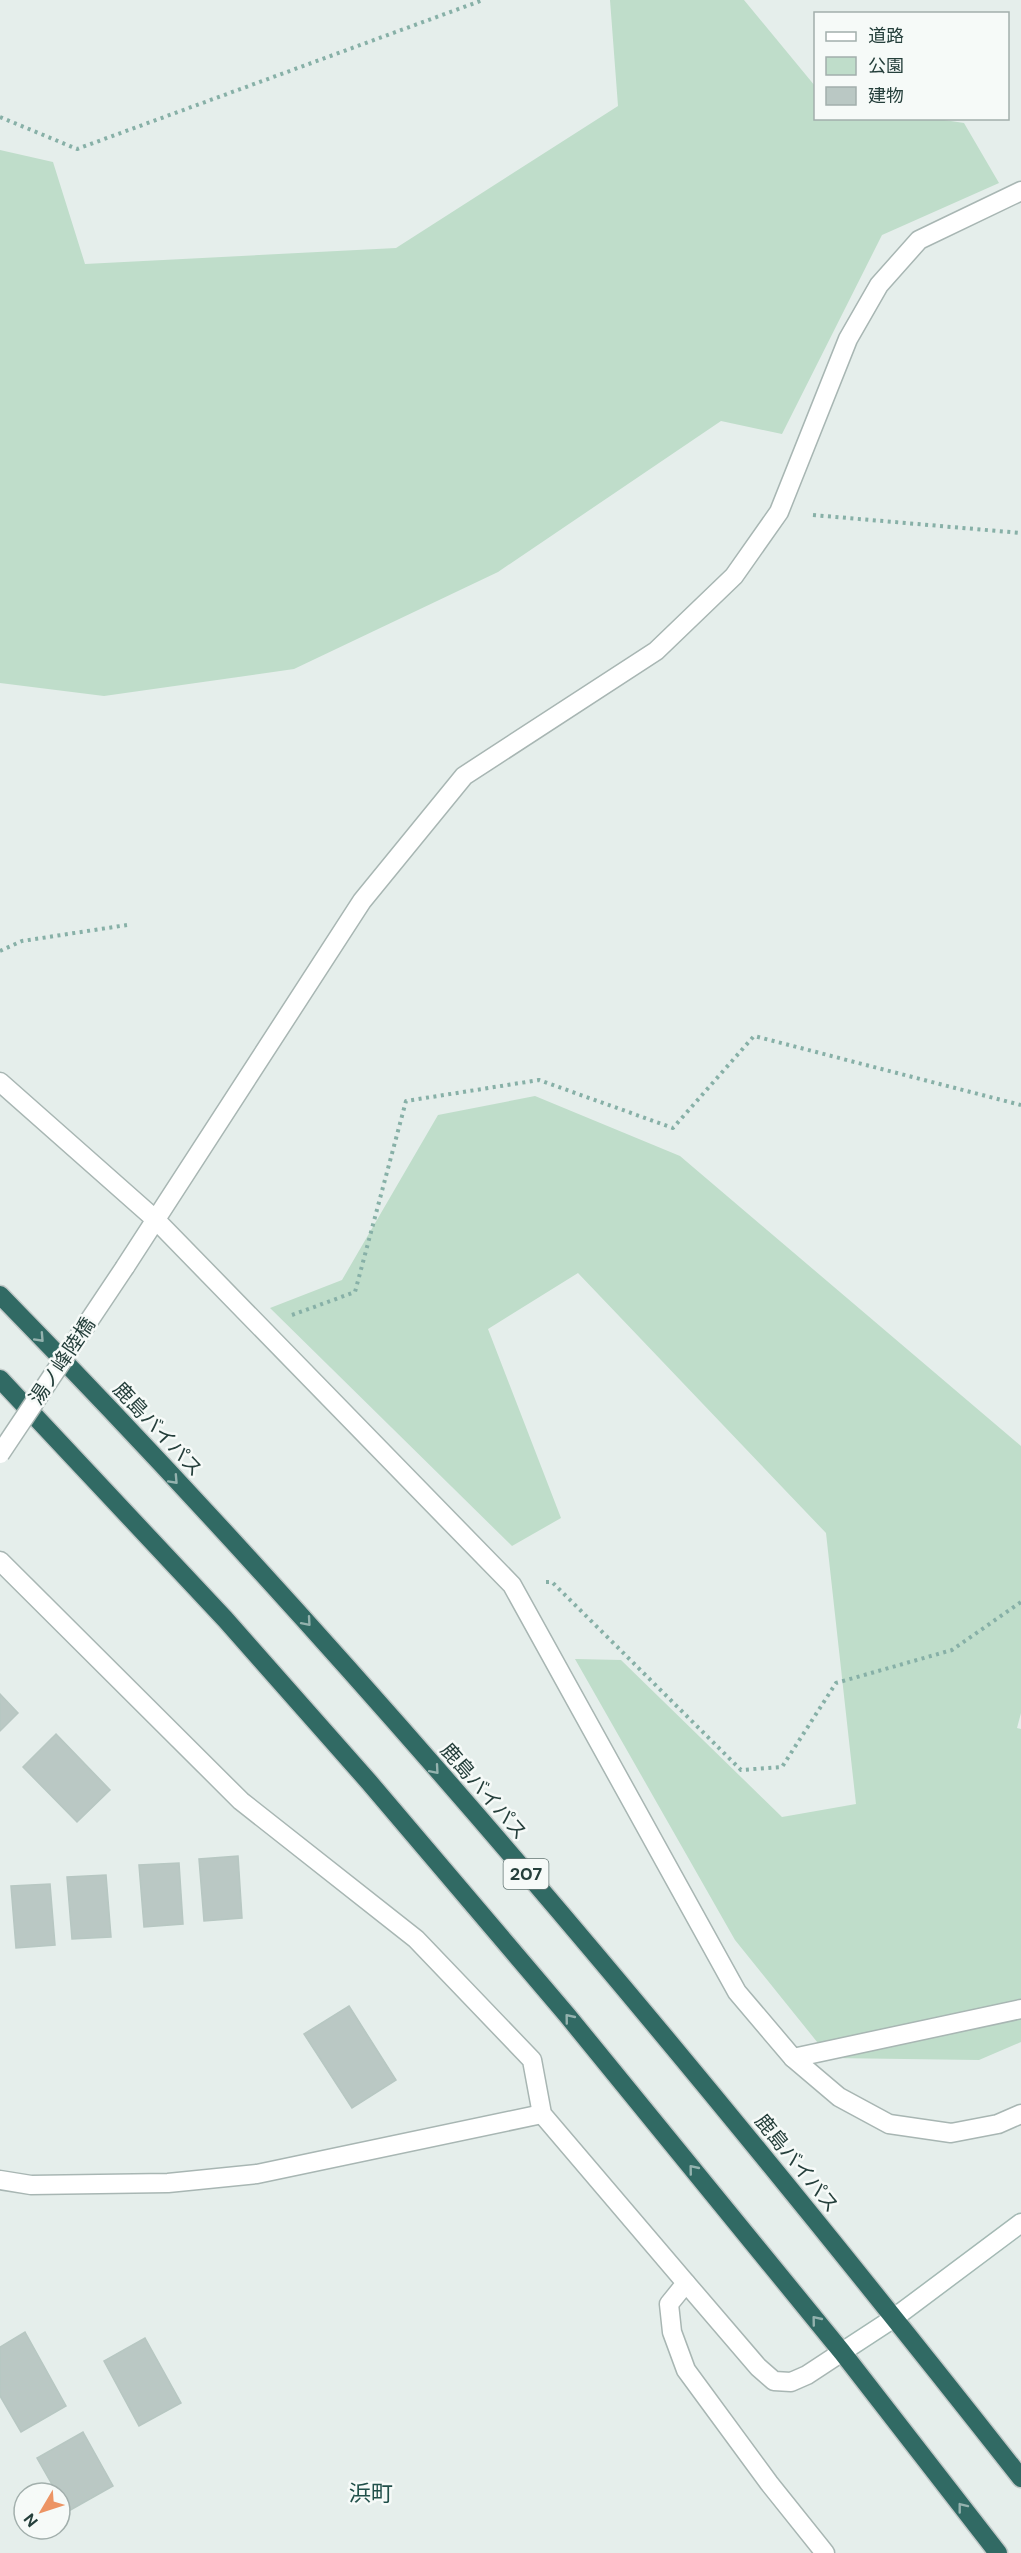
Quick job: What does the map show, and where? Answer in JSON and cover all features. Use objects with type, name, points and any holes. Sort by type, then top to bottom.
[{"type":"highway","name":"鹿島バイパス","points":[[0,1296],[290,1603],[604,1964],[894,2318],[1021,2478]]},
{"type":"highway","points":[[0,1379],[225,1619],[369,1782],[567,2014],[842,2352],[998,2553]]},
{"type":"street","name":"湯ノ峰陸橋","points":[[0,1454],[156,1220],[362,902],[464,776],[656,651],[734,576],[779,512],[848,339],[879,285],[920,240],[1021,191]]},
{"type":"street","points":[[0,1082],[156,1220],[512,1585],[737,1992],[793,2058],[839,2097],[889,2124],[951,2133],[999,2124],[1021,2114]]},
{"type":"street","points":[[0,1561],[241,1801],[416,1939],[532,2060],[543,2114],[758,2367],[774,2381],[791,2382],[807,2375],[894,2318],[1021,2223]]},
{"type":"street","points":[[793,2058],[1021,2009]]},
{"type":"street","points":[[0,2181],[31,2185],[168,2183],[256,2174],[543,2114]]},
{"type":"street","points":[[686,2283],[669,2304],[672,2332],[686,2370],[769,2483],[825,2553]]},
{"type":"path","points":[[0,117],[77,149],[483,0]]},
{"type":"path","points":[[779,512],[1021,533]]},
{"type":"path","points":[[0,951],[22,941],[127,925]]},
{"type":"path","points":[[261,1327],[355,1292],[406,1101],[539,1080],[672,1128],[754,1036],[1021,1105]]},
{"type":"path","points":[[512,1585],[552,1582],[741,1770],[782,1767],[836,1683],[952,1650],[1021,1602]]},
{"type":"green space","points":[[610,0],[744,0],[814,85],[814,120],[944,120],[964,123],[999,183],[882,235],[782,434],[721,421],[498,572],[294,669],[104,696],[0,683],[0,150],[53,162],[85,264],[396,248],[618,106]]},
{"type":"green space","points":[[535,1096],[680,1156],[1021,1446],[1021,1713],[1017,1728],[1021,1729],[1021,2042],[979,2060],[830,2058],[735,1940],[575,1659],[621,1660],[782,1817],[856,1804],[826,1533],[578,1273],[488,1329],[561,1518],[512,1546],[270,1308],[342,1280],[438,1115]]},
{"type":"building","points":[[0,1694],[18,1713],[0,1731]]},
{"type":"building","points":[[56,1734],[110,1790],[77,1822],[23,1767]]},
{"type":"building","points":[[238,1856],[242,1918],[204,1921],[199,1859]]},
{"type":"building","points":[[179,1863],[183,1924],[144,1927],[139,1865]]},
{"type":"building","points":[[106,1875],[111,1937],[72,1939],[67,1877]]},
{"type":"building","points":[[50,1884],[55,1945],[16,1948],[11,1886]]},
{"type":"building","points":[[349,2006],[396,2080],[352,2108],[304,2034]]},
{"type":"building","points":[[25,2332],[66,2406],[21,2432],[0,2396],[0,2347]]},
{"type":"building","points":[[145,2338],[181,2403],[139,2426],[104,2361]]},
{"type":"building","points":[[83,2432],[113,2486],[72,2509],[72,2481],[50,2481],[37,2458]]},
{"type":"district","name":"浜町","points":[[371,2493]]}]
